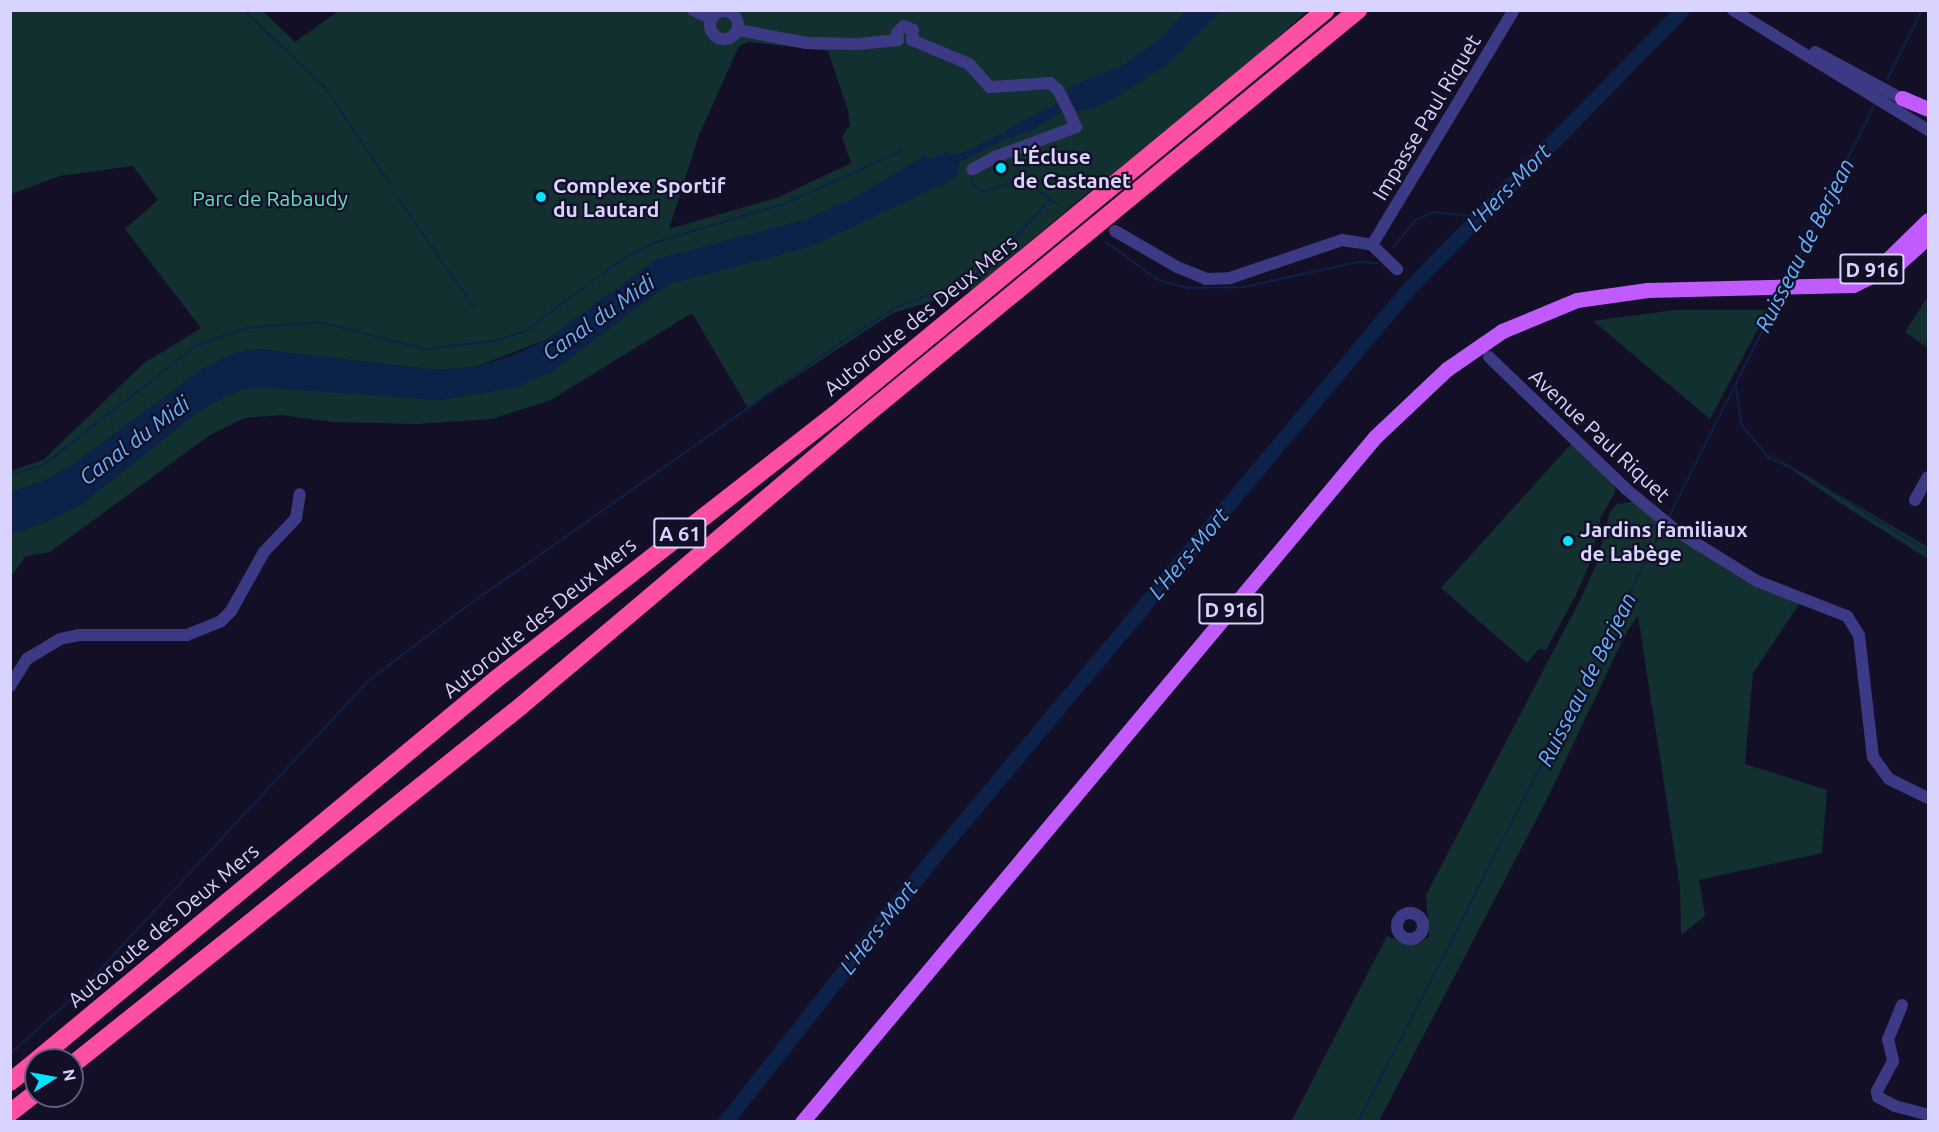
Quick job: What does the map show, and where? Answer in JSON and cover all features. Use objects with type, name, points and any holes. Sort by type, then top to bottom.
[{"type":"highway","name":"Autoroute des Deux Mers","points":[[50,1048],[486,687],[844,407],[1326,10]]},
{"type":"highway","name":"Autoroute des Deux Mers","points":[[84,1055],[521,706],[857,422],[1358,10]]},
{"type":"highway","name":"Autoroute des Deux Mers","points":[[10,1082],[24,1070]]},
{"type":"highway","points":[[10,1113],[24,1102]]},
{"type":"main road","points":[[1902,98],[1929,109]]},
{"type":"main road","name":"D 916","points":[[1800,289],[1870,270],[1908,243],[1929,220]]},
{"type":"main road","name":"D 916","points":[[802,1122],[1375,437],[1447,369],[1502,331],[1577,300],[1647,290],[1773,290],[1852,285],[1876,277],[1916,251],[1929,237]]},
{"type":"street","points":[[693,10],[712,19]]},
{"type":"street","name":"Impasse Paul Riquet","points":[[1372,245],[1514,10]]},
{"type":"street","points":[[1734,10],[1902,98],[1929,116]]},
{"type":"street","points":[[1734,10],[1929,130]]},
{"type":"street","points":[[712,19],[728,11],[737,19],[738,30]]},
{"type":"street","points":[[712,19],[711,30],[718,38],[730,38],[738,30]]},
{"type":"street","points":[[738,30],[807,43],[898,39],[905,44],[912,40],[969,64],[990,87],[1043,81],[1054,85],[1076,127],[995,157],[972,170]]},
{"type":"street","points":[[1115,231],[1196,276],[1217,280],[1331,241],[1372,245],[1397,269]]},
{"type":"street","name":"Avenue Paul Riquet","points":[[1489,357],[1654,514],[1678,532],[1757,581],[1847,616],[1859,636],[1874,757],[1889,779],[1929,798]]},
{"type":"street","points":[[1915,500],[1929,477]]},
{"type":"street","points":[[10,686],[27,659],[60,639],[79,634],[187,635],[220,622],[231,611],[264,552],[296,518],[300,494]]},
{"type":"street","points":[[1902,1005],[1888,1039],[1893,1062],[1877,1090],[1878,1096],[1894,1106],[1929,1114]]},
{"type":"green space","name":"Parc de Rabaudy","points":[[340,10],[1307,11],[1190,118],[1089,192],[973,289],[893,313],[748,408],[692,313],[551,400],[492,419],[416,424],[333,422],[281,415],[245,418],[210,435],[50,552],[26,556],[11,576],[11,534],[45,522],[82,504],[195,414],[227,395],[252,387],[274,386],[440,400],[516,387],[552,371],[667,285],[584,313],[548,339],[475,367],[436,370],[257,349],[233,354],[204,368],[73,464],[46,480],[11,492],[11,471],[43,460],[144,363],[201,328],[125,229],[158,200],[133,166],[60,176],[11,194],[10,11],[263,11],[295,42]],"holes":[[[749,42],[828,51],[848,110],[850,125],[842,137],[851,163],[779,197],[669,229],[699,135],[739,46]]]},
{"type":"green space","points":[[1928,296],[1928,348],[1905,332]]},
{"type":"green space","points":[[1674,310],[1768,310],[1710,419],[1593,321]]},
{"type":"green space","points":[[1571,444],[1615,483],[1615,493],[1601,516],[1590,563],[1576,595],[1546,650],[1539,649],[1527,663],[1441,588]]},
{"type":"green space","points":[[1768,453],[1928,547],[1928,559],[1840,503]]},
{"type":"green space","points":[[1632,502],[1801,601],[1753,673],[1745,764],[1827,790],[1822,853],[1699,880],[1705,916],[1681,935],[1680,887],[1638,616],[1626,633],[1548,797],[1379,1121],[1291,1122],[1387,936],[1409,945],[1420,943],[1429,936],[1426,895],[1581,598],[1596,565],[1610,512],[1617,504]]},
{"type":"water","name":"Canal du Midi","points":[[1186,11],[1220,11],[1173,60],[1117,97],[1090,110],[1062,112],[1031,131],[1008,138],[960,162],[956,177],[949,182],[809,247],[667,285],[552,371],[516,387],[440,400],[252,387],[227,395],[195,414],[82,504],[45,522],[11,534],[11,492],[46,480],[73,464],[204,368],[233,354],[257,349],[436,370],[475,367],[514,355],[548,339],[656,259],[807,219],[850,200],[926,155],[930,159],[946,152],[957,155],[1003,133],[1007,138],[1004,132],[1017,123],[1067,99],[1068,88],[1124,64],[1160,39]]},
{"type":"waterway","points":[[244,10],[325,88],[390,184]]},
{"type":"waterway","name":"L'Hers-Mort","points":[[725,1122],[928,864],[1410,287],[1682,10]]},
{"type":"waterway","name":"Ruisseau de Berjean","points":[[1888,78],[1922,10]]},
{"type":"waterway","name":"Ruisseau de Berjean","points":[[1787,280],[1874,106]]},
{"type":"waterway","points":[[10,475],[43,465],[197,345],[247,328],[320,322],[424,349],[494,341],[525,331],[623,259],[653,243],[784,204],[902,151]]},
{"type":"waterway","points":[[972,183],[983,192],[1022,179],[1057,204]]},
{"type":"waterway","points":[[397,197],[475,309]]},
{"type":"waterway","points":[[10,1054],[80,991],[368,681],[463,609],[840,343],[897,307],[970,279],[1000,255],[1050,199]]},
{"type":"waterway","points":[[1394,247],[1414,221],[1434,212],[1480,217]]},
{"type":"waterway","points":[[1106,242],[1158,280],[1187,288],[1244,287],[1358,262],[1378,263]]},
{"type":"waterway","name":"Ruisseau de Berjean","points":[[1668,519],[1781,293]]},
{"type":"waterway","points":[[1736,387],[1741,424],[1769,458],[1807,476],[1928,552]]},
{"type":"waterway","name":"Ruisseau de Berjean","points":[[1358,1122],[1664,526]]},
{"type":"place","name":"L'Écluse de Castanet","points":[[1001,168]]},
{"type":"place","name":"Complexe Sportif du Lautard","points":[[541,197]]},
{"type":"place","name":"Jardins familiaux de Labège","points":[[1568,541]]}]
